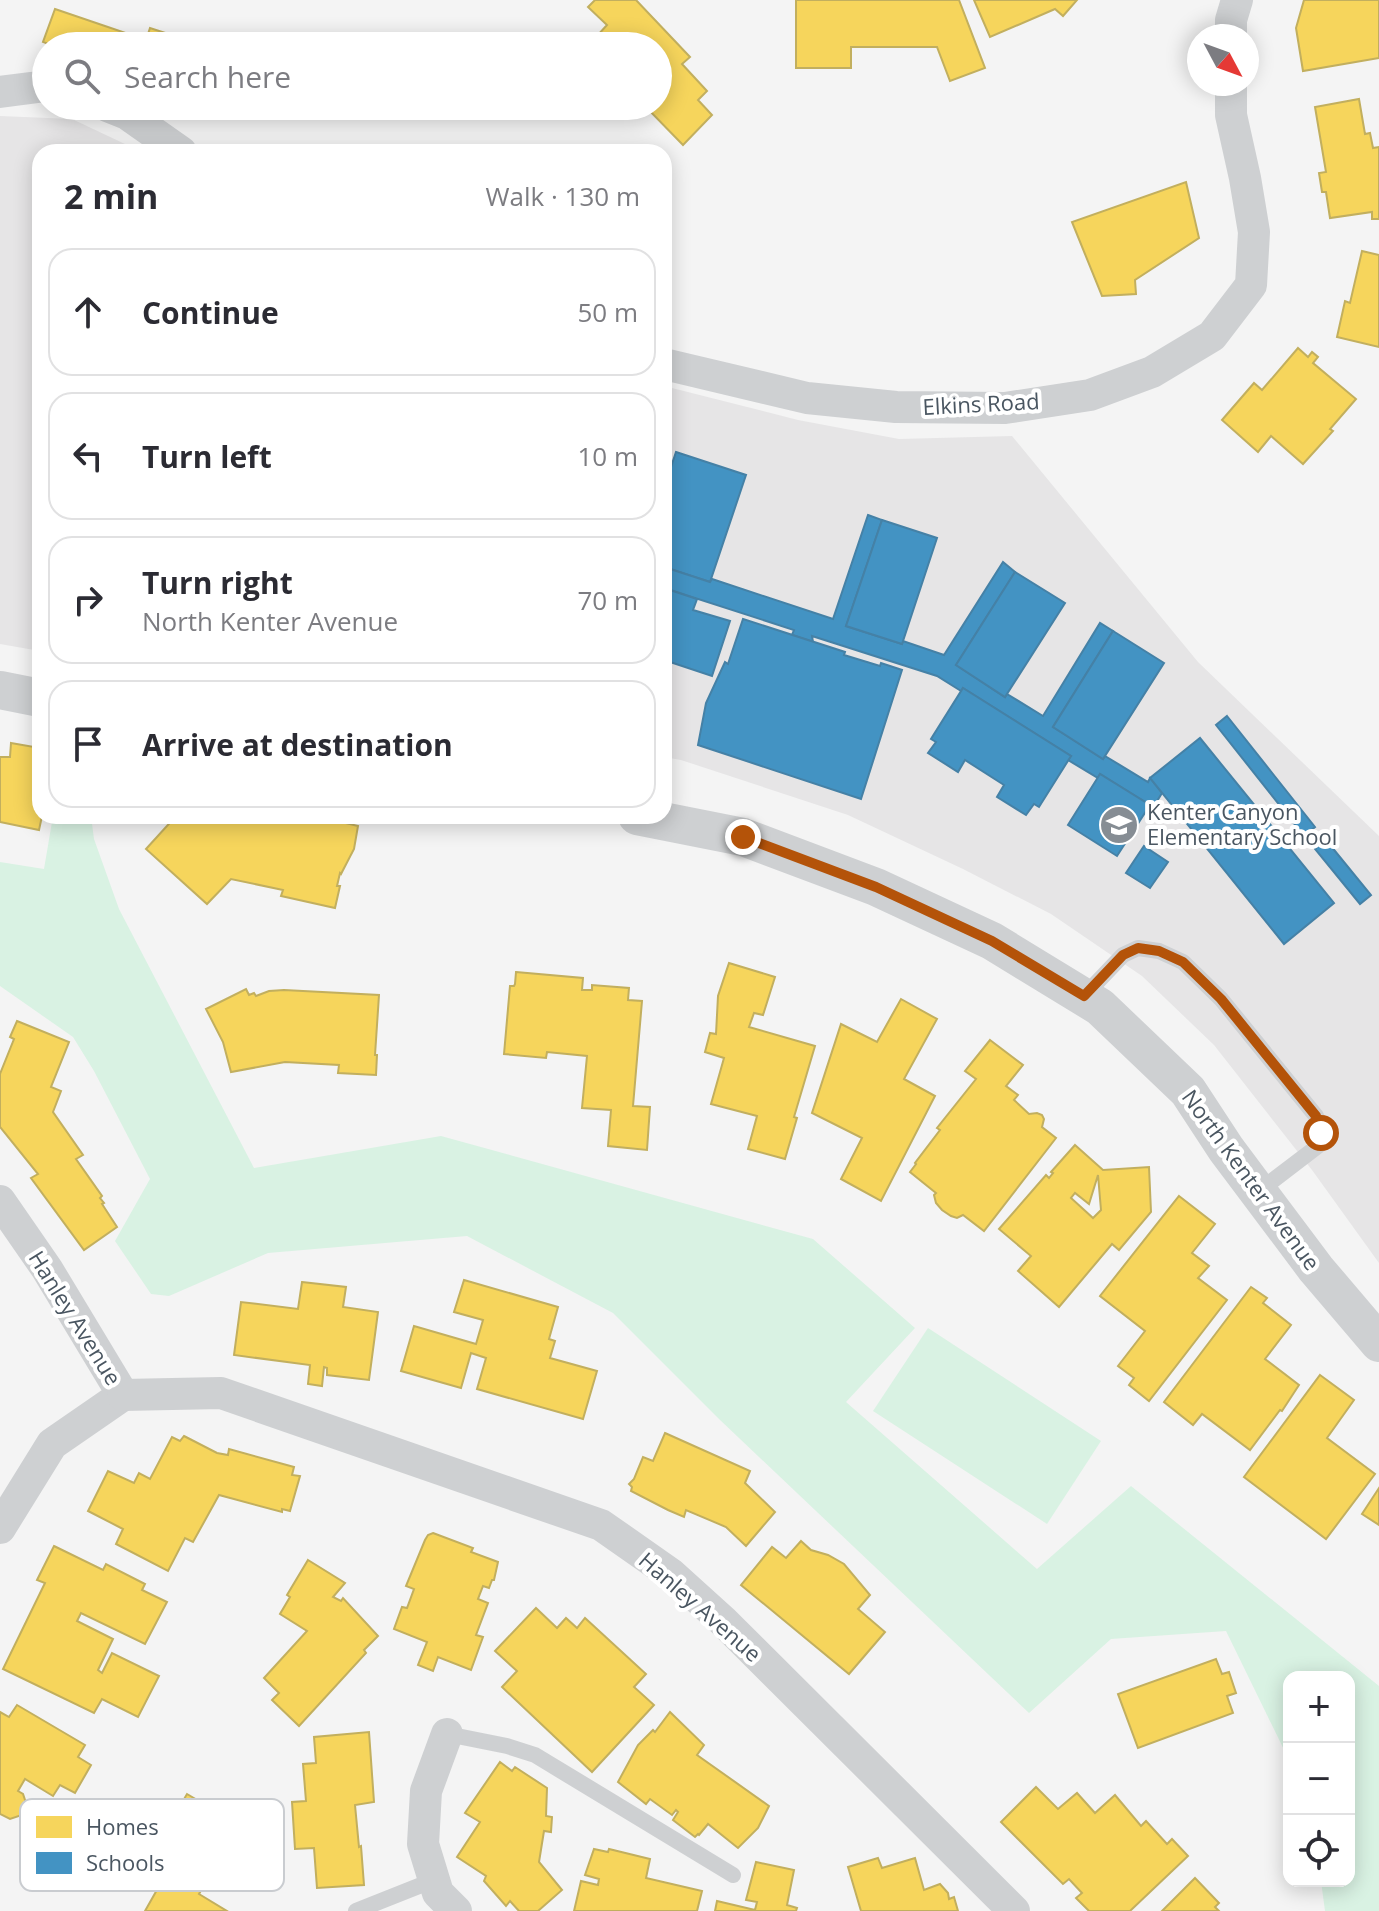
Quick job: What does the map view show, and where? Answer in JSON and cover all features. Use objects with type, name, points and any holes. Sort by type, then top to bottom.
[{"type":"street","points":[[1231,24],[1237,0]]},
{"type":"street","points":[[0,92],[32,88]]},
{"type":"street","name":"Elkins Road","points":[[672,366],[807,398],[896,407],[1005,408],[1090,395],[1152,372],[1212,336],[1251,285],[1254,232],[1231,115],[1231,96]]},
{"type":"street","points":[[136,120],[170,144]]},
{"type":"street","points":[[0,690],[32,696]]},
{"type":"street","name":"North Kenter Avenue","points":[[672,823],[743,837],[876,887],[992,941],[1100,1007],[1188,1091],[1226,1149],[1316,1269],[1379,1343]]},
{"type":"street","name":"Hanley Avenue","points":[[0,1201],[47,1269],[123,1395]]},
{"type":"street","name":"Hanley Avenue","points":[[0,1528],[52,1444],[123,1395],[221,1393],[601,1525],[671,1574],[723,1621],[1014,1911]]},
{"type":"street","points":[[447,1734],[426,1791],[423,1844],[438,1893],[456,1911]]},
{"type":"lane","points":[[1084,996],[1123,955],[1138,948],[1159,951],[1183,962],[1221,999],[1316,1116],[1321,1133],[1318,1146],[1259,1191]]},
{"type":"lane","points":[[447,1734],[535,1755],[733,1875]]},
{"type":"lane","points":[[356,1911],[434,1880]]},
{"type":"shaded area","points":[[0,116],[74,120],[125,144],[32,144],[32,650],[0,644]]},
{"type":"shaded area","name":"Kenter Canyon Elementary School","points":[[672,388],[798,420],[899,439],[1012,436],[1198,662],[1379,836],[1379,1263],[1312,1170],[1214,1045],[1142,976],[1051,914],[848,815],[672,758]]},
{"type":"green space","points":[[52,824],[92,824],[94,839],[119,909],[254,1168],[441,1136],[813,1239],[915,1328],[846,1402],[1037,1569],[1131,1486],[1379,1686],[1379,1911],[1325,1911],[1322,1887],[1355,1887],[1355,1671],[1283,1671],[1283,1748],[1226,1631],[1111,1639],[1029,1713],[719,1419],[613,1313],[467,1236],[268,1253],[169,1296],[151,1294],[115,1241],[150,1179],[73,1037],[0,986],[0,862],[44,869]]},
{"type":"green space","points":[[928,1328],[1101,1441],[1047,1524],[873,1411]]},
{"type":"building: Homes","points":[[595,0],[636,0],[666,32],[601,32],[607,25],[588,7]]},
{"type":"building: Homes","points":[[796,0],[959,0],[985,68],[950,81],[937,47],[851,47],[851,68],[796,68]]},
{"type":"building: Homes","points":[[974,0],[1077,0],[1063,16],[1055,9],[990,37]]},
{"type":"building: Homes","points":[[1304,0],[1379,0],[1379,58],[1303,71],[1296,28]]},
{"type":"building: Homes","points":[[55,9],[123,32],[47,32]]},
{"type":"building: Homes","points":[[672,38],[690,57],[682,64],[707,91],[698,100],[712,115],[683,145],[659,120],[672,120]]},
{"type":"building: Homes","points":[[1359,99],[1365,134],[1370,133],[1373,148],[1379,147],[1379,219],[1372,219],[1372,212],[1330,218],[1319,173],[1326,172],[1315,107]]},
{"type":"building: Homes","points":[[1186,182],[1199,238],[1135,280],[1136,294],[1102,296],[1072,222]]},
{"type":"building: Homes","points":[[1362,251],[1379,255],[1379,347],[1337,337],[1345,301],[1350,303]]},
{"type":"building: Homes","points":[[1298,348],[1308,357],[1312,352],[1318,357],[1313,363],[1356,399],[1303,464],[1271,436],[1258,452],[1222,420],[1254,383],[1262,390]]},
{"type":"building: Homes","points":[[11,743],[32,747],[32,824],[40,824],[39,830],[0,822],[0,757],[10,757]]},
{"type":"building: Homes","points":[[169,824],[358,826],[354,849],[340,873],[335,908],[281,896],[283,890],[231,879],[207,904],[146,849]]},
{"type":"building: Homes","points":[[729,963],[775,977],[763,1015],[754,1013],[749,1027],[815,1046],[785,1159],[748,1149],[757,1116],[711,1104],[724,1058],[705,1052],[710,1033],[716,1034],[718,996]]},
{"type":"building: Homes","points":[[516,972],[583,978],[582,990],[592,990],[592,985],[629,988],[628,1000],[642,1001],[633,1106],[650,1107],[647,1150],[608,1146],[611,1110],[582,1108],[587,1056],[547,1052],[546,1058],[504,1054],[510,986],[515,984]]},
{"type":"building: Homes","points":[[246,989],[249,995],[254,993],[256,996],[284,990],[379,995],[376,1075],[338,1073],[339,1065],[285,1062],[231,1072],[223,1042],[206,1009]]},
{"type":"building: Homes","points":[[901,999],[937,1019],[904,1079],[935,1096],[881,1201],[841,1179],[862,1138],[812,1113],[841,1024],[877,1042]]},
{"type":"building: Homes","points":[[17,1021],[69,1042],[51,1087],[61,1091],[53,1112],[83,1155],[76,1159],[102,1196],[102,1204],[117,1227],[84,1250],[31,1178],[38,1174],[0,1127],[0,1074],[14,1039],[10,1037]]},
{"type":"building: Homes","points":[[990,1040],[1023,1065],[1006,1086],[1018,1095],[1014,1100],[1029,1114],[1042,1115],[1042,1127],[1056,1138],[984,1231],[963,1215],[957,1218],[942,1210],[936,1203],[936,1193],[910,1172],[940,1130],[937,1128],[976,1079],[965,1071]]},
{"type":"building: Homes","points":[[1075,1145],[1103,1170],[1149,1167],[1151,1212],[1119,1250],[1112,1244],[1059,1307],[1018,1271],[1031,1256],[999,1229],[1046,1175],[1049,1178]],"holes":[[[1098,1175],[1101,1210],[1093,1218],[1071,1198],[1075,1193],[1089,1204]]]},
{"type":"building: Homes","points":[[1179,1196],[1215,1224],[1192,1253],[1209,1266],[1198,1278],[1227,1300],[1149,1401],[1129,1385],[1134,1378],[1118,1366],[1145,1331],[1100,1296]]},
{"type":"building: Homes","points":[[464,1280],[558,1307],[549,1339],[555,1341],[550,1358],[597,1371],[583,1419],[477,1389],[486,1358],[471,1353],[461,1388],[401,1371],[414,1326],[476,1344],[483,1320],[454,1312]]},
{"type":"building: Homes","points":[[302,1282],[346,1287],[343,1307],[378,1312],[369,1380],[327,1375],[327,1368],[324,1367],[322,1386],[308,1384],[310,1365],[234,1355],[241,1302],[298,1309]]},
{"type":"building: Homes","points":[[1251,1287],[1267,1298],[1263,1303],[1291,1325],[1265,1359],[1299,1385],[1250,1450],[1202,1414],[1193,1425],[1164,1402]]},
{"type":"building: Homes","points":[[1320,1375],[1354,1400],[1327,1438],[1375,1474],[1326,1539],[1244,1477]]},
{"type":"building: Homes","points":[[665,1433],[750,1471],[745,1483],[775,1512],[746,1546],[726,1527],[686,1510],[684,1517],[631,1491],[629,1484],[643,1457],[653,1461]]},
{"type":"building: Homes","points":[[184,1436],[217,1453],[228,1455],[229,1449],[294,1467],[292,1475],[300,1476],[290,1511],[282,1509],[282,1512],[219,1495],[193,1542],[185,1538],[168,1571],[116,1544],[123,1529],[88,1511],[108,1471],[134,1483],[139,1473],[150,1479],[172,1437],[180,1441]]},
{"type":"building: Homes","points":[[1379,1488],[1379,1525],[1362,1514]]},
{"type":"building: Homes","points":[[433,1533],[473,1548],[471,1552],[498,1562],[494,1580],[489,1588],[483,1586],[478,1599],[488,1603],[476,1635],[483,1637],[471,1670],[438,1657],[433,1671],[418,1665],[427,1642],[394,1629],[402,1607],[407,1608],[414,1589],[406,1586],[425,1540]]},
{"type":"building: Homes","points":[[801,1541],[811,1550],[844,1564],[870,1595],[858,1609],[885,1632],[849,1674],[741,1585],[772,1547],[786,1558]]},
{"type":"building: Homes","points":[[54,1546],[103,1570],[106,1564],[145,1584],[142,1590],[167,1602],[145,1644],[81,1613],[77,1621],[113,1639],[98,1670],[102,1673],[112,1653],[159,1676],[138,1717],[102,1699],[94,1713],[3,1669],[45,1583],[37,1580]]},
{"type":"building: Homes","points":[[308,1560],[345,1583],[333,1597],[341,1601],[343,1598],[378,1636],[299,1726],[272,1700],[279,1693],[264,1678],[307,1631],[280,1614],[290,1597],[287,1595]]},
{"type":"building: Homes","points":[[536,1608],[557,1628],[566,1618],[577,1628],[585,1618],[646,1674],[634,1687],[654,1705],[592,1772],[502,1687],[517,1671],[495,1651]]},
{"type":"building: Homes","points":[[1216,1659],[1222,1674],[1229,1672],[1236,1693],[1227,1696],[1233,1713],[1138,1748],[1118,1694]]},
{"type":"building: Homes","points":[[17,1705],[85,1745],[78,1757],[91,1765],[75,1793],[60,1785],[53,1796],[25,1779],[18,1791],[25,1799],[20,1799],[20,1816],[10,1819],[0,1814],[0,1712],[9,1717]]},
{"type":"building: Homes","points":[[670,1712],[704,1745],[697,1755],[769,1806],[758,1828],[738,1848],[708,1824],[695,1837],[673,1820],[678,1812],[676,1810],[672,1815],[650,1799],[646,1804],[618,1782],[638,1745],[653,1730],[655,1732]]},
{"type":"building: Homes","points":[[369,1732],[374,1802],[355,1805],[364,1885],[317,1888],[314,1848],[295,1849],[292,1802],[306,1801],[303,1764],[316,1763],[314,1737]]},
{"type":"building: Homes","points":[[500,1762],[512,1771],[515,1767],[547,1788],[546,1816],[552,1817],[551,1832],[544,1831],[539,1862],[562,1890],[538,1911],[519,1911],[510,1901],[506,1906],[484,1881],[486,1876],[457,1857],[480,1822],[465,1813]]},
{"type":"building: Homes","points":[[1036,1787],[1058,1809],[1077,1793],[1095,1813],[1115,1795],[1141,1826],[1146,1821],[1167,1844],[1172,1839],[1188,1856],[1130,1911],[1089,1911],[1076,1898],[1082,1893],[1069,1879],[1063,1884],[1001,1822]]},
{"type":"building: Homes","points":[[594,1849],[608,1852],[609,1849],[650,1859],[646,1878],[702,1891],[697,1911],[574,1911],[581,1881],[598,1885],[599,1879],[585,1875]]},
{"type":"building: Homes","points":[[878,1858],[882,1868],[915,1858],[924,1890],[940,1884],[949,1899],[954,1897],[958,1911],[861,1911],[848,1867]]},
{"type":"building: Homes","points":[[756,1862],[794,1870],[787,1905],[797,1908],[796,1911],[715,1911],[717,1901],[755,1910],[757,1902],[746,1900]]},
{"type":"building: Homes","points":[[1195,1878],[1219,1903],[1215,1907],[1219,1911],[1162,1911]]},
{"type":"building: Homes","points":[[156,1891],[201,1891],[199,1894],[227,1911],[145,1911]]},
{"type":"building: Schools","points":[[676,452],[746,475],[710,582],[672,570],[672,464]]},
{"type":"building: Schools","points":[[868,515],[882,520],[846,626],[944,655],[1003,562],[1015,572],[956,665],[1005,697],[1007,694],[1043,716],[1100,623],[1113,631],[1053,727],[1103,759],[1105,756],[1148,782],[1150,778],[1162,793],[1151,811],[1147,809],[1150,805],[1100,774],[1098,778],[1068,760],[1071,756],[963,688],[961,691],[937,676],[812,636],[813,642],[792,635],[794,630],[672,591],[672,570],[710,582],[712,579],[833,619]]},
{"type":"building: Schools","points":[[882,520],[937,538],[902,644],[846,626]]},
{"type":"building: Schools","points":[[1015,572],[1065,603],[1005,697],[956,665]]},
{"type":"building: Schools","points":[[672,591],[697,599],[693,610],[730,621],[712,676],[672,663]]},
{"type":"building: Schools","points":[[743,619],[845,652],[844,655],[902,670],[861,799],[698,745],[706,703],[725,662],[728,664]]},
{"type":"building: Schools","points":[[1113,631],[1164,663],[1103,759],[1053,727]]},
{"type":"building: Schools","points":[[963,688],[1071,756],[1039,807],[1034,804],[1026,815],[997,797],[1004,785],[965,760],[958,772],[928,753],[936,742],[931,739]]},
{"type":"building: Schools","points":[[1227,716],[1315,827],[1304,836],[1216,725]]},
{"type":"building: Schools","points":[[1200,738],[1334,903],[1284,944],[1150,778]]},
{"type":"building: Schools","points":[[1100,774],[1150,805],[1117,856],[1068,825]]},
{"type":"building: Schools","points":[[1326,840],[1371,895],[1360,904],[1315,849]]},
{"type":"building: Schools","points":[[1144,846],[1168,862],[1150,888],[1126,873]]},
{"type":"place","name":"Kenter Canyon Elementary School","points":[[1119,825]]},
{"type":"route","points":[[743,837],[876,887],[992,941],[1084,996],[1123,955],[1138,948],[1159,951],[1183,962],[1221,999],[1316,1116],[1321,1133]]}]
